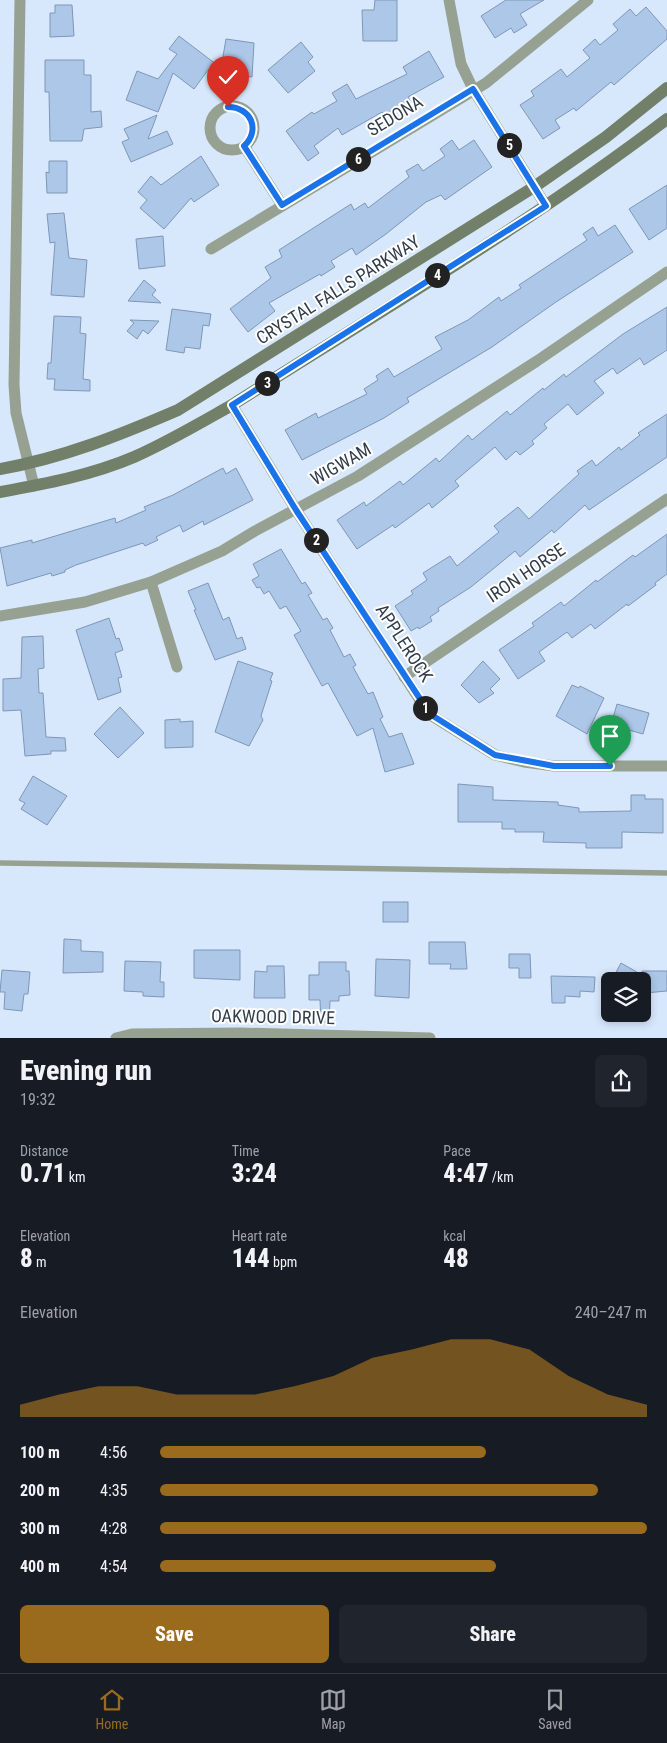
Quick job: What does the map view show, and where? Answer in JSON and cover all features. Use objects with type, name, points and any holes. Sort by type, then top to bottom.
[{"type":"main road","name":"CRYSTAL FALLS PARKWAY","points":[[0,469],[29,464],[118,436],[178,410],[534,187],[606,137],[667,88]]},
{"type":"main road","points":[[0,492],[34,486],[93,471],[133,458],[179,435],[232,405],[546,206],[667,119]]},
{"type":"street","points":[[20,0],[14,385],[16,413],[34,486]]},
{"type":"street","points":[[449,0],[461,64],[473,89],[546,206]]},
{"type":"street","name":"SEDONA","points":[[211,249],[473,89],[486,83],[588,0]]},
{"type":"street","points":[[244,146],[282,205]]},
{"type":"street","name":"WIGWAM","points":[[0,616],[85,602],[151,582],[222,552],[255,531],[358,476],[537,361],[667,272]]},
{"type":"street","name":"APPLEROCK","points":[[232,405],[296,510],[430,714],[495,755],[554,766],[667,766]]},
{"type":"street","name":"IRON HORSE","points":[[404,676],[667,499]]},
{"type":"street","points":[[151,582],[177,667]]},
{"type":"street","name":"OAKWOOD DRIVE","points":[[116,1038],[132,1034],[230,1033],[430,1038]]},
{"type":"lane","points":[[0,863],[667,873]]},
{"type":"building","points":[[375,0],[397,0],[397,41],[363,41],[362,10],[374,10]]},
{"type":"building","points":[[506,0],[544,0],[520,14],[527,25],[514,33],[511,28],[495,38],[481,16]]},
{"type":"building","points":[[55,5],[72,5],[74,36],[50,37],[50,13],[55,13]]},
{"type":"building","points":[[646,7],[667,31],[667,39],[614,85],[611,82],[576,111],[574,108],[555,120],[560,128],[543,139],[520,105],[534,96],[531,91],[561,69],[567,77],[590,58],[583,50],[595,39],[600,45],[618,30],[613,24],[630,9],[636,16]]},
{"type":"building","points":[[179,36],[221,68],[226,39],[254,43],[252,77],[208,70],[194,89],[173,73],[158,112],[126,100],[137,71],[158,79],[177,54],[169,49]]},
{"type":"building","points":[[301,42],[313,57],[308,62],[315,71],[288,93],[268,70]]},
{"type":"building","points":[[429,51],[444,77],[408,97],[410,101],[384,115],[382,112],[342,135],[338,128],[314,146],[319,153],[308,161],[286,131],[312,112],[314,114],[337,101],[332,93],[347,84],[356,99],[407,74],[403,67]]},
{"type":"building","points":[[45,60],[84,60],[84,75],[91,75],[91,112],[101,111],[102,127],[84,129],[82,141],[50,141],[49,92],[45,92]]},
{"type":"building","points":[[157,115],[148,139],[167,131],[173,144],[131,162],[122,142],[129,139],[124,129]]},
{"type":"building","points":[[452,140],[459,150],[474,140],[492,167],[445,200],[441,195],[426,202],[356,255],[352,248],[331,261],[335,267],[269,303],[275,311],[248,332],[230,309],[271,278],[265,267],[282,257],[279,250],[351,204],[354,210],[365,203],[368,208],[409,177],[406,171],[418,164],[423,171],[445,156],[440,149]]},
{"type":"building","points":[[201,156],[219,185],[194,202],[191,198],[164,229],[140,208],[147,200],[138,192],[151,176],[161,185]]},
{"type":"building","points":[[49,161],[67,161],[67,193],[47,193],[46,172],[49,173]]},
{"type":"building","points":[[667,185],[667,228],[649,240],[629,209]]},
{"type":"building","points":[[64,213],[69,258],[87,260],[84,297],[51,295],[55,242],[50,243],[47,214]]},
{"type":"building","points":[[615,225],[633,252],[556,302],[492,347],[407,398],[409,402],[384,418],[302,460],[285,430],[316,413],[318,418],[367,394],[364,389],[378,380],[376,376],[388,368],[394,377],[442,349],[435,337],[468,320],[499,297],[501,301],[521,288],[519,285],[587,240],[583,234],[593,227],[598,236]]},
{"type":"building","points":[[163,236],[165,266],[139,269],[136,239]]},
{"type":"building","points":[[144,280],[156,290],[152,295],[161,303],[128,301]]},
{"type":"building","points":[[667,307],[667,350],[644,365],[640,358],[617,374],[613,368],[594,381],[604,393],[577,415],[568,404],[544,424],[547,428],[532,441],[534,444],[520,455],[516,451],[506,460],[495,447],[455,481],[459,486],[432,508],[429,503],[395,528],[393,525],[357,549],[337,520],[364,502],[366,506],[400,481],[403,485],[436,458],[439,462],[468,435],[472,440],[507,411],[510,415],[543,388],[544,390],[564,374],[566,377],[623,334]]},
{"type":"building","points":[[172,309],[211,314],[209,326],[203,325],[200,349],[185,347],[184,353],[166,350]]},
{"type":"building","points":[[54,316],[81,317],[80,333],[86,334],[83,379],[90,380],[90,391],[54,390],[55,379],[47,379],[48,363],[51,363]]},
{"type":"building","points":[[130,320],[159,321],[148,334],[143,330],[137,339],[127,331],[134,323]]},
{"type":"building","points":[[667,414],[667,457],[589,510],[585,505],[554,533],[552,530],[520,557],[515,551],[471,587],[438,608],[439,611],[430,617],[432,621],[419,629],[418,627],[411,631],[395,606],[413,594],[411,591],[427,580],[423,573],[450,556],[457,566],[499,532],[494,526],[518,507],[529,519],[579,474],[577,471],[592,460],[596,466],[619,447],[621,450],[640,435],[638,433]]},
{"type":"building","points":[[223,468],[226,474],[236,468],[253,500],[204,525],[203,521],[183,532],[180,525],[156,537],[158,540],[145,546],[143,543],[76,565],[65,570],[65,572],[52,576],[51,573],[7,586],[0,548],[32,540],[32,543],[115,518],[116,523],[146,510],[144,507],[173,495]]},
{"type":"building","points":[[667,534],[667,574],[655,583],[656,585],[628,606],[627,604],[595,629],[591,624],[572,638],[567,632],[539,652],[545,661],[518,679],[499,650],[534,626],[532,623],[561,602],[564,606],[596,580],[597,582],[633,555],[635,557]]},
{"type":"building","points":[[281,549],[302,584],[305,582],[312,593],[308,595],[323,620],[327,618],[333,628],[330,630],[344,657],[350,654],[356,665],[353,667],[368,694],[373,692],[383,717],[380,719],[389,737],[402,733],[414,764],[385,772],[373,728],[357,736],[328,683],[322,686],[294,635],[301,631],[286,606],[280,609],[269,591],[264,594],[260,587],[257,588],[252,580],[259,576],[253,564]]},
{"type":"building","points":[[208,583],[223,620],[229,617],[237,639],[242,637],[246,649],[215,660],[188,591]]},
{"type":"building","points":[[109,618],[116,639],[119,638],[123,650],[115,653],[122,677],[118,678],[121,692],[98,700],[76,630]]},
{"type":"building","points":[[43,636],[44,668],[38,669],[39,693],[43,693],[46,737],[65,738],[66,751],[51,751],[51,754],[25,756],[21,710],[3,711],[3,679],[21,678],[22,637]]},
{"type":"building","points":[[238,661],[273,673],[261,716],[263,720],[249,746],[215,732]]},
{"type":"building","points":[[483,661],[500,679],[490,689],[494,693],[479,703],[461,685]]},
{"type":"building","points":[[572,685],[579,688],[580,686],[604,698],[587,734],[556,716]]},
{"type":"building","points":[[617,704],[649,713],[643,734],[611,725]]},
{"type":"building","points":[[120,707],[144,733],[118,758],[94,734]]},
{"type":"building","points":[[180,719],[180,722],[193,721],[193,747],[165,748],[165,720]]},
{"type":"building","points":[[33,776],[67,796],[47,825],[21,809],[25,803],[19,800]]},
{"type":"building","points":[[458,784],[493,787],[493,800],[558,802],[558,805],[579,808],[579,812],[631,811],[631,795],[645,795],[645,799],[663,799],[663,833],[622,832],[622,848],[586,848],[586,843],[543,842],[544,832],[515,832],[515,829],[502,829],[502,822],[458,822]]},
{"type":"building","points":[[383,902],[408,902],[408,922],[383,922]]},
{"type":"building","points":[[64,939],[81,940],[81,951],[103,952],[103,972],[63,973]]},
{"type":"building","points":[[429,942],[465,942],[467,969],[450,969],[451,964],[429,964]]},
{"type":"building","points":[[194,950],[240,950],[240,980],[194,978]]},
{"type":"building","points":[[509,954],[530,954],[531,978],[519,978],[519,968],[509,968]]},
{"type":"building","points":[[376,959],[410,960],[409,998],[375,996]]},
{"type":"building","points":[[125,961],[161,962],[160,982],[164,982],[164,997],[143,996],[143,992],[124,991]]},
{"type":"building","points":[[319,962],[346,962],[346,971],[349,971],[350,995],[339,996],[339,1001],[330,1001],[329,1022],[321,1022],[320,1000],[309,1000],[309,975],[319,975]]},
{"type":"building","points":[[621,963],[637,972],[616,972]]},
{"type":"building","points":[[267,966],[284,966],[285,998],[254,998],[255,971],[267,972]]},
{"type":"building","points":[[2,970],[30,972],[28,994],[24,994],[22,1011],[4,1009],[5,992],[0,992]]},
{"type":"building","points":[[642,971],[667,971],[667,991],[651,992],[651,972]]},
{"type":"building","points":[[551,976],[595,977],[594,992],[580,991],[580,997],[565,996],[565,1003],[552,1003]]},
{"type":"route","points":[[228,107],[242,109],[252,120],[254,128],[252,135],[244,146],[282,205],[473,89],[527,173],[546,206],[232,405],[296,510],[430,714],[462,736],[495,755],[524,762],[554,766],[610,766]]}]
